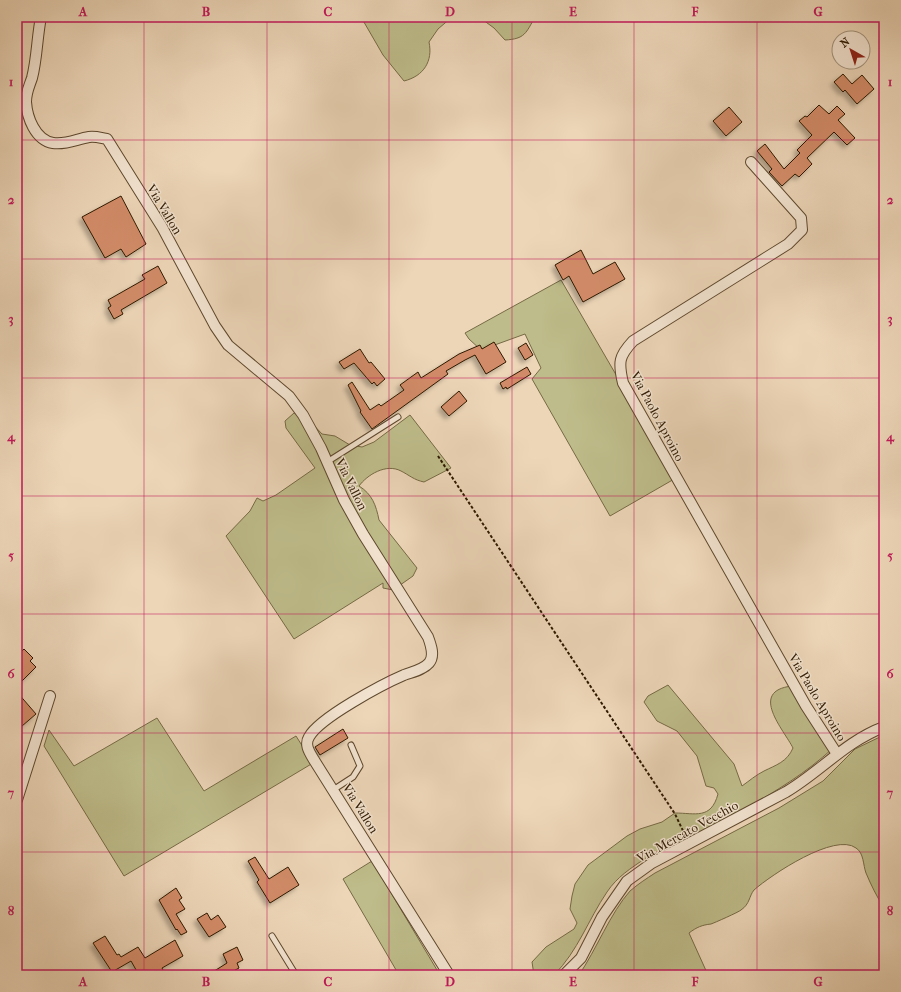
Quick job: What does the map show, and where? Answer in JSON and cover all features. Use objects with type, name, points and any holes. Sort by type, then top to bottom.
[{"type":"street","name":"Via Vallon","points":[[41,17],[32,79],[27,89],[26,103],[37,134],[48,142],[54,143],[76,142],[90,137],[107,139],[162,227],[215,326],[228,344],[289,396],[303,416],[327,462],[347,506],[428,637],[432,650],[429,663],[423,668],[388,683],[346,706],[315,730],[309,737],[308,749],[449,975]]},
{"type":"street","name":"Via Paolo Aproino","points":[[751,162],[801,218],[802,230],[788,244],[633,341],[622,353],[619,367],[622,383],[806,706],[836,755]]},
{"type":"street","points":[[17,800],[50,696]]},
{"type":"street","name":"Via Mercato Vecchio","points":[[564,975],[580,958],[602,917],[627,880],[652,863],[807,780],[836,755],[863,736],[884,727]]},
{"type":"lane","points":[[327,462],[398,417]]},
{"type":"lane","points":[[334,790],[354,776],[360,766],[351,745]]},
{"type":"lane","points":[[272,936],[296,975]]},
{"type":"path","points":[[438,456],[675,814],[688,844]]},
{"type":"shaded area","points":[[361,17],[452,17],[438,29],[429,42],[430,55],[426,67],[411,79],[404,81],[383,55]]},
{"type":"shaded area","points":[[479,17],[535,17],[527,31],[521,37],[505,40],[494,28]]},
{"type":"shaded area","points":[[561,280],[676,478],[610,516],[532,379],[541,368],[525,334],[481,350],[465,333]]},
{"type":"shaded area","points":[[294,413],[307,418],[322,434],[335,436],[350,445],[362,447],[374,442],[410,415],[451,468],[424,482],[414,479],[401,471],[389,468],[377,471],[362,482],[359,486],[373,500],[379,520],[417,568],[413,576],[393,590],[383,588],[383,583],[294,639],[226,536],[250,511],[257,498],[263,501],[276,495],[315,468],[286,428],[285,421]]},
{"type":"shaded area","points":[[668,685],[734,764],[742,786],[758,774],[784,760],[791,753],[793,748],[777,722],[773,712],[771,703],[772,695],[779,689],[792,686],[832,749],[812,766],[767,796],[743,810],[646,858],[630,869],[615,882],[607,892],[570,956],[554,975],[534,975],[532,962],[546,947],[574,929],[577,923],[570,909],[572,896],[575,884],[588,865],[627,836],[640,829],[662,822],[675,813],[696,814],[707,811],[715,802],[718,794],[714,788],[706,786],[697,756],[677,731],[657,721],[644,702],[648,696]]},
{"type":"shaded area","points":[[157,718],[204,791],[296,736],[313,763],[124,876],[44,746],[49,730],[74,766]]},
{"type":"shaded area","points":[[884,735],[884,908],[868,877],[859,850],[846,845],[834,846],[819,850],[804,857],[762,883],[752,892],[748,903],[739,911],[713,923],[695,929],[689,933],[708,975],[579,975],[616,909],[630,891],[636,886],[655,873],[779,808],[823,781],[855,749]]},
{"type":"shaded area","points":[[372,861],[441,975],[399,975],[343,879]]},
{"type":"building","points":[[843,74],[852,84],[862,75],[874,89],[857,104],[845,90],[843,92],[834,82]]},
{"type":"building","points":[[819,105],[829,114],[837,106],[845,114],[838,120],[855,138],[847,145],[834,132],[807,158],[812,164],[799,177],[795,174],[782,186],[769,172],[772,169],[757,151],[765,144],[784,169],[800,153],[797,150],[812,135],[799,121],[805,116],[807,117]]},
{"type":"building","points":[[729,107],[742,122],[726,136],[713,121]]},
{"type":"building","points":[[121,196],[146,244],[126,257],[121,249],[105,258],[82,217]]},
{"type":"building","points":[[581,250],[593,274],[615,262],[625,279],[583,302],[569,276],[563,280],[555,265]]},
{"type":"building","points":[[158,266],[167,283],[121,310],[123,314],[114,319],[108,308],[111,306],[108,300],[145,279],[142,275]]},
{"type":"building","points":[[494,342],[506,362],[486,374],[475,355],[465,360],[446,371],[448,374],[372,429],[360,412],[361,411],[348,385],[352,382],[370,410],[379,404],[381,406],[404,390],[400,385],[418,372],[421,378],[459,354],[480,345],[482,349]]},
{"type":"building","points":[[526,343],[533,355],[525,360],[518,348]]},
{"type":"building","points":[[360,349],[369,363],[371,362],[385,379],[377,386],[374,382],[372,384],[354,363],[344,369],[339,362]]},
{"type":"building","points":[[527,367],[531,374],[507,389],[506,387],[503,389],[500,383]]},
{"type":"building","points":[[459,391],[467,401],[449,416],[441,407]]},
{"type":"building","points":[[24,649],[33,658],[30,661],[36,667],[17,686],[17,656]]},
{"type":"building","points":[[17,692],[36,714],[22,726],[17,719]]},
{"type":"building","points":[[343,729],[348,738],[320,755],[315,747]]},
{"type":"building","points":[[255,857],[269,879],[288,867],[299,885],[270,903],[257,882],[259,880],[248,861]]},
{"type":"building","points":[[176,888],[182,898],[179,900],[185,909],[176,914],[187,932],[181,935],[177,929],[176,930],[159,900]]},
{"type":"building","points":[[207,913],[211,920],[218,915],[226,927],[209,937],[197,919]]},
{"type":"building","points":[[105,936],[117,955],[119,954],[121,957],[138,947],[145,958],[175,940],[183,956],[162,968],[164,972],[160,975],[139,975],[131,961],[112,972],[93,943]]},
{"type":"building","points":[[237,947],[243,960],[237,963],[239,968],[226,975],[208,975],[227,963],[223,954]]}]
